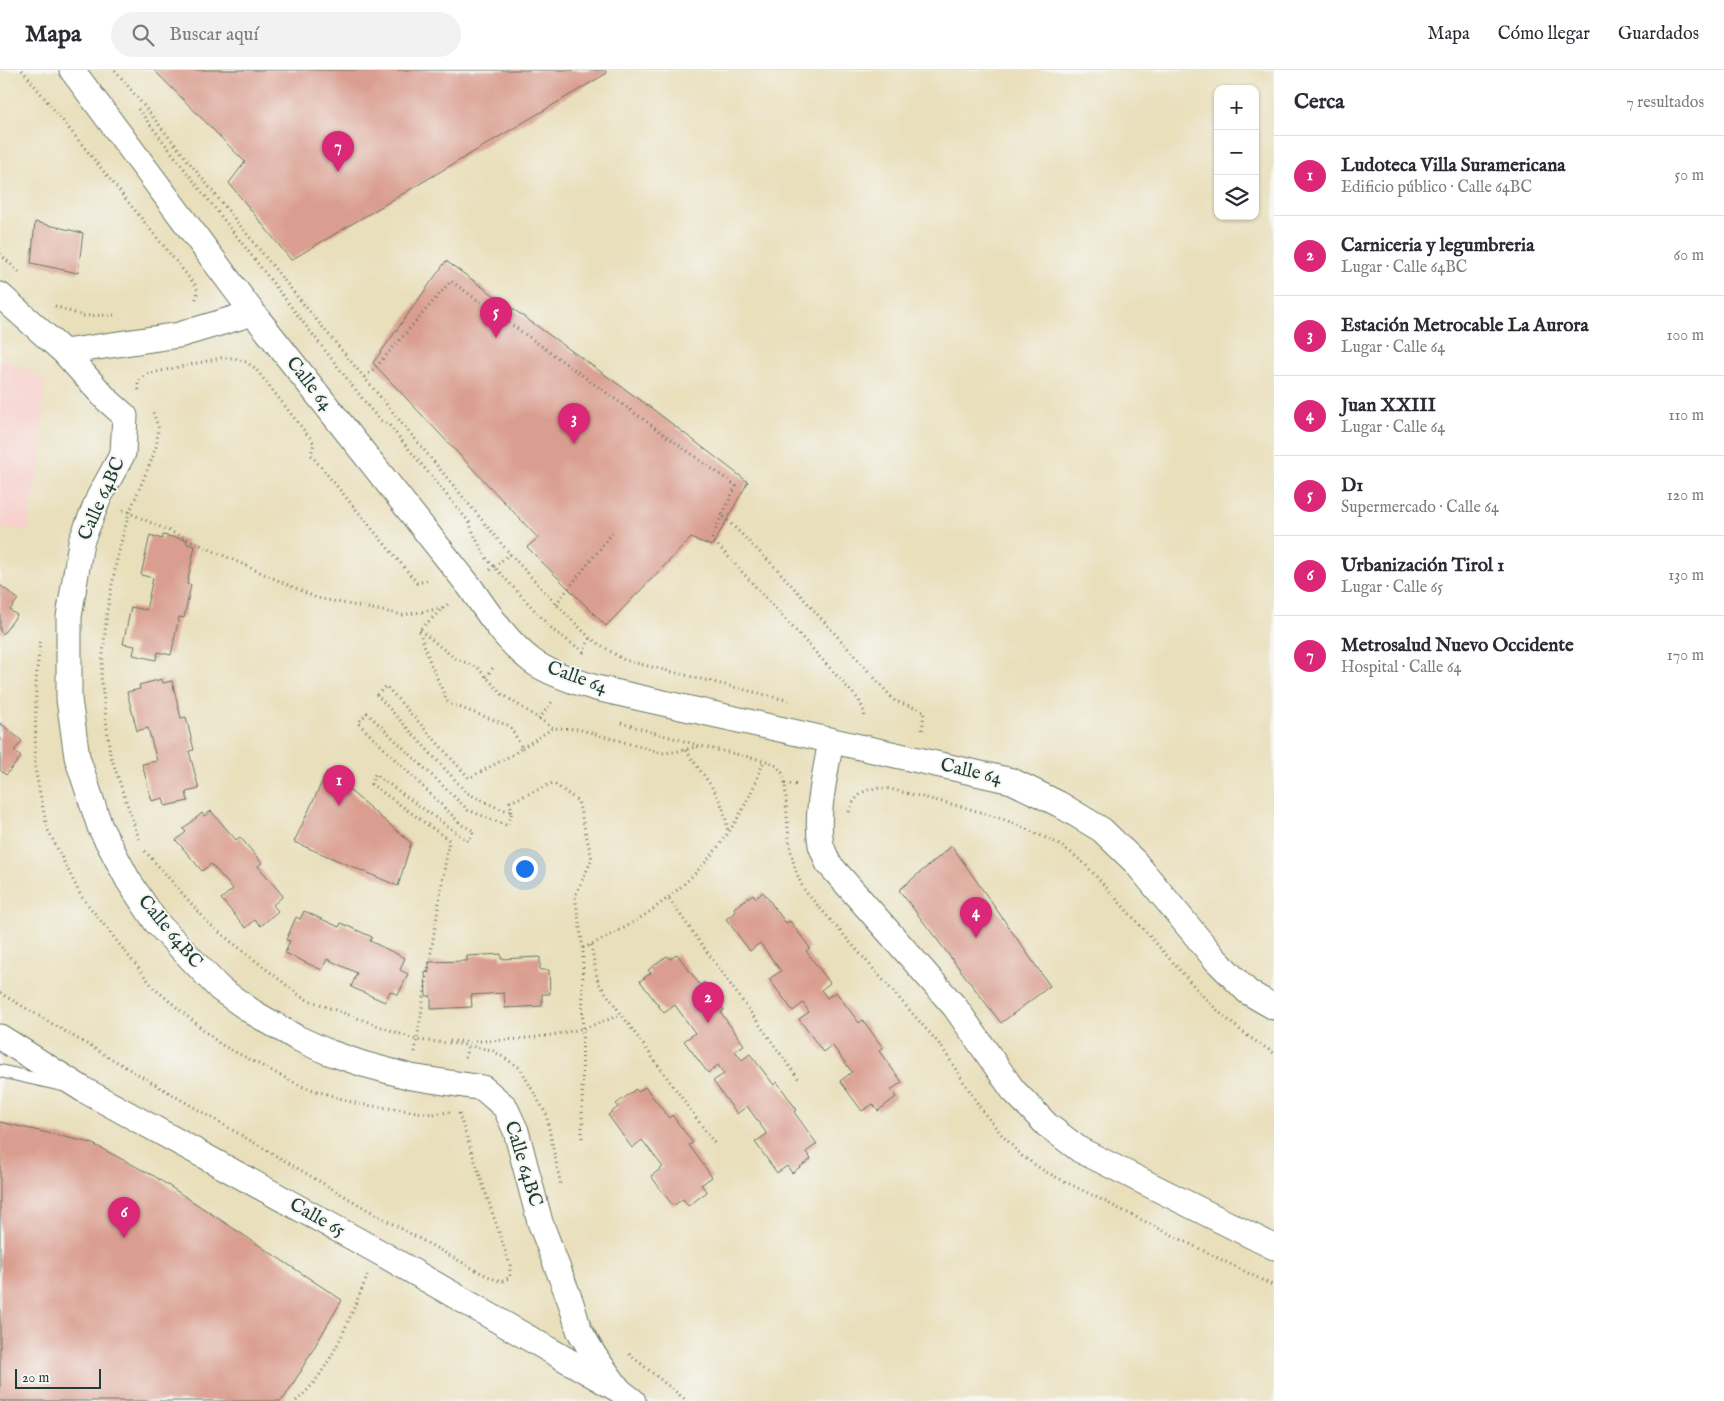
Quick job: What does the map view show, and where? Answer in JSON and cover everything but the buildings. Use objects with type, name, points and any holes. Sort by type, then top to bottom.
[{"type":"street","name":"Calle 64","points":[[75,71],[253,313],[470,586],[503,633],[532,661],[571,680],[596,688],[1012,781],[1059,804],[1102,830],[1135,862],[1216,960],[1248,992],[1274,1007]]},
{"type":"street","name":"Calle 64BC","points":[[0,295],[64,352],[106,399],[125,416],[123,453],[99,496],[81,542],[70,617],[69,699],[76,757],[100,827],[128,880],[156,922],[191,959],[220,989],[254,1013],[297,1038],[328,1052],[411,1077],[483,1088],[505,1107],[516,1131],[540,1222],[571,1303],[579,1330],[595,1357],[626,1396]]},
{"type":"street","points":[[64,352],[179,334],[253,313]]},
{"type":"street","points":[[831,740],[822,791],[820,833],[822,847],[828,863],[955,1007],[1013,1090],[1047,1125],[1080,1150],[1274,1247]]},
{"type":"street","name":"Calle 65","points":[[0,1037],[84,1090],[379,1252],[626,1396]]},
{"type":"lane","points":[[0,1071],[84,1090]]},
{"type":"path","points":[[22,70],[195,285],[198,291],[197,298],[193,303]]},
{"type":"path","points":[[115,70],[296,295],[510,554],[590,638],[624,660],[797,703]]},
{"type":"path","points":[[133,103],[372,411],[380,420],[389,424],[469,522],[487,559],[554,631],[584,652]]},
{"type":"path","points":[[0,254],[21,274]]},
{"type":"path","points":[[365,378],[450,281],[736,486],[712,539],[859,700],[865,719],[873,721]]},
{"type":"path","points":[[52,304],[65,311],[82,316],[121,314]]},
{"type":"path","points":[[140,394],[138,386],[140,378],[147,374],[221,358],[234,358],[246,362],[262,374],[314,442],[312,455],[417,583],[433,580]]},
{"type":"path","points":[[150,407],[158,428],[157,444],[129,513],[118,554],[107,611],[101,676],[110,754],[142,847],[210,925],[303,998],[417,1040],[473,1042],[530,1038],[582,1028],[621,1015]]},
{"type":"path","points":[[99,496],[129,513],[317,598],[403,615],[444,608],[419,630]]},
{"type":"path","points":[[722,515],[777,569],[894,701],[924,711],[922,733],[914,731]]},
{"type":"path","points":[[556,604],[614,531]]},
{"type":"path","points":[[419,630],[453,657],[478,668],[502,694],[553,728],[578,729],[662,753],[701,746]]},
{"type":"path","points":[[419,630],[430,662],[448,703],[510,726],[522,748]]},
{"type":"path","points":[[486,677],[497,662]]},
{"type":"path","points":[[512,812],[498,808],[467,793],[377,695],[386,686],[469,778],[514,754],[553,728]]},
{"type":"path","points":[[539,718],[552,701]]},
{"type":"path","points":[[411,1077],[449,840],[371,784],[375,774],[468,840],[474,831],[462,825],[358,723],[367,713],[468,810],[508,826],[512,812],[510,802],[552,783],[578,801],[592,859],[575,896],[583,948],[582,1139]]},
{"type":"path","points":[[686,750],[698,770],[715,791],[726,814],[728,834]]},
{"type":"path","points":[[583,948],[618,932],[644,916],[669,899],[700,869],[728,834],[748,799],[764,760]]},
{"type":"path","points":[[848,818],[851,805],[856,799],[869,789],[878,787],[967,808],[1008,821],[1055,842],[1084,864],[1222,1015],[1249,1037],[1274,1053]]},
{"type":"path","points":[[669,899],[800,1081]]},
{"type":"path","points":[[591,945],[598,982],[715,1144]]},
{"type":"path","points":[[296,1401],[303,1396],[329,1361],[379,1252]]},
{"type":"shaded area","points":[[0,357],[45,379],[41,457],[27,532],[0,527]]},
{"type":"place","name":"Metrosalud Nuevo Occidente","points":[[338,172]]},
{"type":"place","name":"D1","points":[[496,338]]},
{"type":"place","name":"Estación Metrocable La Aurora","points":[[574,444]]},
{"type":"place","name":"Ludoteca Villa Suramericana","points":[[339,806]]},
{"type":"place","name":"Juan XXIII","points":[[976,938]]},
{"type":"place","name":"Carniceria y legumbreria","points":[[708,1023]]},
{"type":"place","name":"Urbanización Tirol 1","points":[[124,1238]]}]
